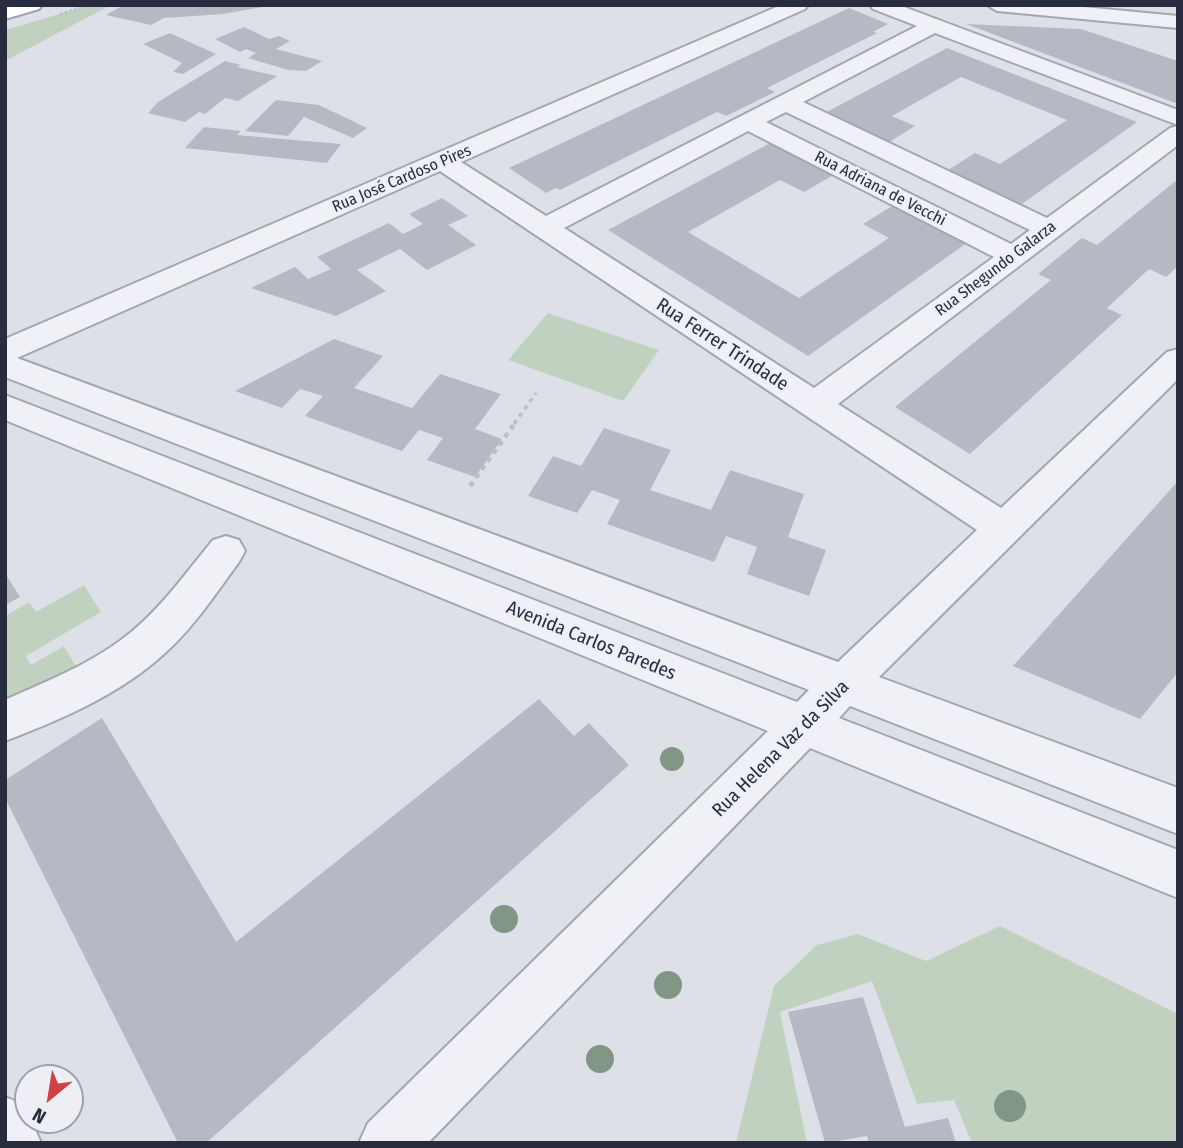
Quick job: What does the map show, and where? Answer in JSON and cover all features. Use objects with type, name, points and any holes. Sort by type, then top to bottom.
[{"type":"main road","points":[[5,13],[32,5]]},
{"type":"street","name":"Rua José Cardoso Pires","points":[[5,351],[444,162],[798,5]]},
{"type":"street","points":[[996,5],[1178,22]]},
{"type":"street","points":[[1129,5],[1178,9]]},
{"type":"street","points":[[890,7],[1178,118]]},
{"type":"street","points":[[544,228],[935,25]]},
{"type":"street","name":"Rua Adriana de Vecchi","points":[[786,103],[1049,229]]},
{"type":"street","name":"Rua Adriana de Vecchi","points":[[748,122],[1012,255]]},
{"type":"street","name":"Rua Shegundo Galarza","points":[[814,405],[1178,133]]},
{"type":"street","name":"Rua Ferrer Trindade","points":[[444,162],[1002,528]]},
{"type":"street","name":"Rua Helena Vaz da Silva","points":[[388,1143],[1002,528],[1178,360]]},
{"type":"street","points":[[5,365],[1178,811]]},
{"type":"street","name":"Avenida Carlos Paredes","points":[[5,407],[1178,874]]},
{"type":"street","points":[[5,721],[65,693],[123,661],[150,642],[226,551]]},
{"type":"street","points":[[5,1125],[12,1143]]},
{"type":"path","points":[[470,486],[536,393]]},
{"type":"green space","points":[[90,5],[111,5],[5,61],[5,30]]},
{"type":"green space","points":[[548,313],[659,350],[623,401],[508,360]]},
{"type":"green space","points":[[84,585],[101,612],[26,656],[31,665],[64,646],[76,667],[5,709],[5,616],[29,602],[36,612]]},
{"type":"green space","points":[[1000,926],[1178,1014],[1178,1143],[972,1143],[954,1100],[917,1104],[872,981],[780,1012],[807,1143],[736,1143],[774,986],[817,945],[858,934],[926,961]]},
{"type":"building","points":[[124,5],[268,6],[223,14],[164,18],[151,25],[106,15]]},
{"type":"building","points":[[849,8],[888,24],[873,32],[877,33],[767,88],[775,92],[726,116],[717,112],[560,190],[556,188],[546,193],[509,168]]},
{"type":"building","points":[[966,24],[1081,29],[1178,61],[1178,104]]},
{"type":"building","points":[[244,27],[269,39],[279,36],[290,41],[276,49],[322,61],[306,71],[288,70],[248,58],[256,53],[246,49],[240,52],[215,39]]},
{"type":"building","points":[[170,33],[216,54],[183,74],[173,72],[182,63],[143,44]]},
{"type":"building","points":[[947,48],[1137,122],[1019,206],[945,172],[975,153],[1000,164],[1067,120],[961,77],[892,116],[915,126],[886,144],[823,114]]},
{"type":"building","points":[[225,61],[241,65],[237,67],[277,76],[238,101],[225,98],[205,114],[199,112],[185,122],[148,113],[158,102]]},
{"type":"building","points":[[276,100],[319,105],[367,128],[353,138],[304,117],[288,136],[245,131]]},
{"type":"building","points":[[204,127],[241,131],[237,135],[341,144],[327,163],[185,148]]},
{"type":"building","points":[[774,141],[837,173],[804,192],[780,180],[688,232],[799,298],[889,238],[863,224],[897,203],[971,240],[808,356],[608,230]]},
{"type":"building","points":[[1178,179],[1178,266],[1166,277],[1149,269],[1107,308],[1122,315],[970,454],[895,407],[1051,280],[1038,274],[1082,238],[1097,245]]},
{"type":"building","points":[[442,198],[468,216],[448,225],[476,245],[427,270],[400,249],[357,270],[386,291],[336,316],[251,288],[295,267],[308,279],[331,269],[317,257],[389,223],[403,234],[423,224],[409,214]]},
{"type":"building","points":[[334,339],[383,356],[354,388],[412,408],[440,374],[501,394],[475,429],[502,439],[475,477],[427,460],[443,438],[419,430],[402,451],[305,416],[323,396],[300,389],[282,408],[235,391]]},
{"type":"building","points":[[604,428],[671,450],[650,490],[711,510],[730,470],[804,494],[788,537],[826,550],[809,596],[747,574],[757,547],[726,536],[714,562],[607,524],[620,500],[592,490],[577,513],[528,496],[553,456],[581,466]]},
{"type":"building","points":[[1178,481],[1178,672],[1140,719],[1013,666]]},
{"type":"building","points":[[5,573],[20,597],[5,605]]},
{"type":"building","points":[[539,699],[574,736],[589,723],[629,765],[206,1143],[178,1143],[5,798],[5,780],[102,718],[236,942]]},
{"type":"building","points":[[863,997],[905,1127],[948,1118],[956,1143],[869,1143],[867,1136],[825,1143],[788,1012]]}]
